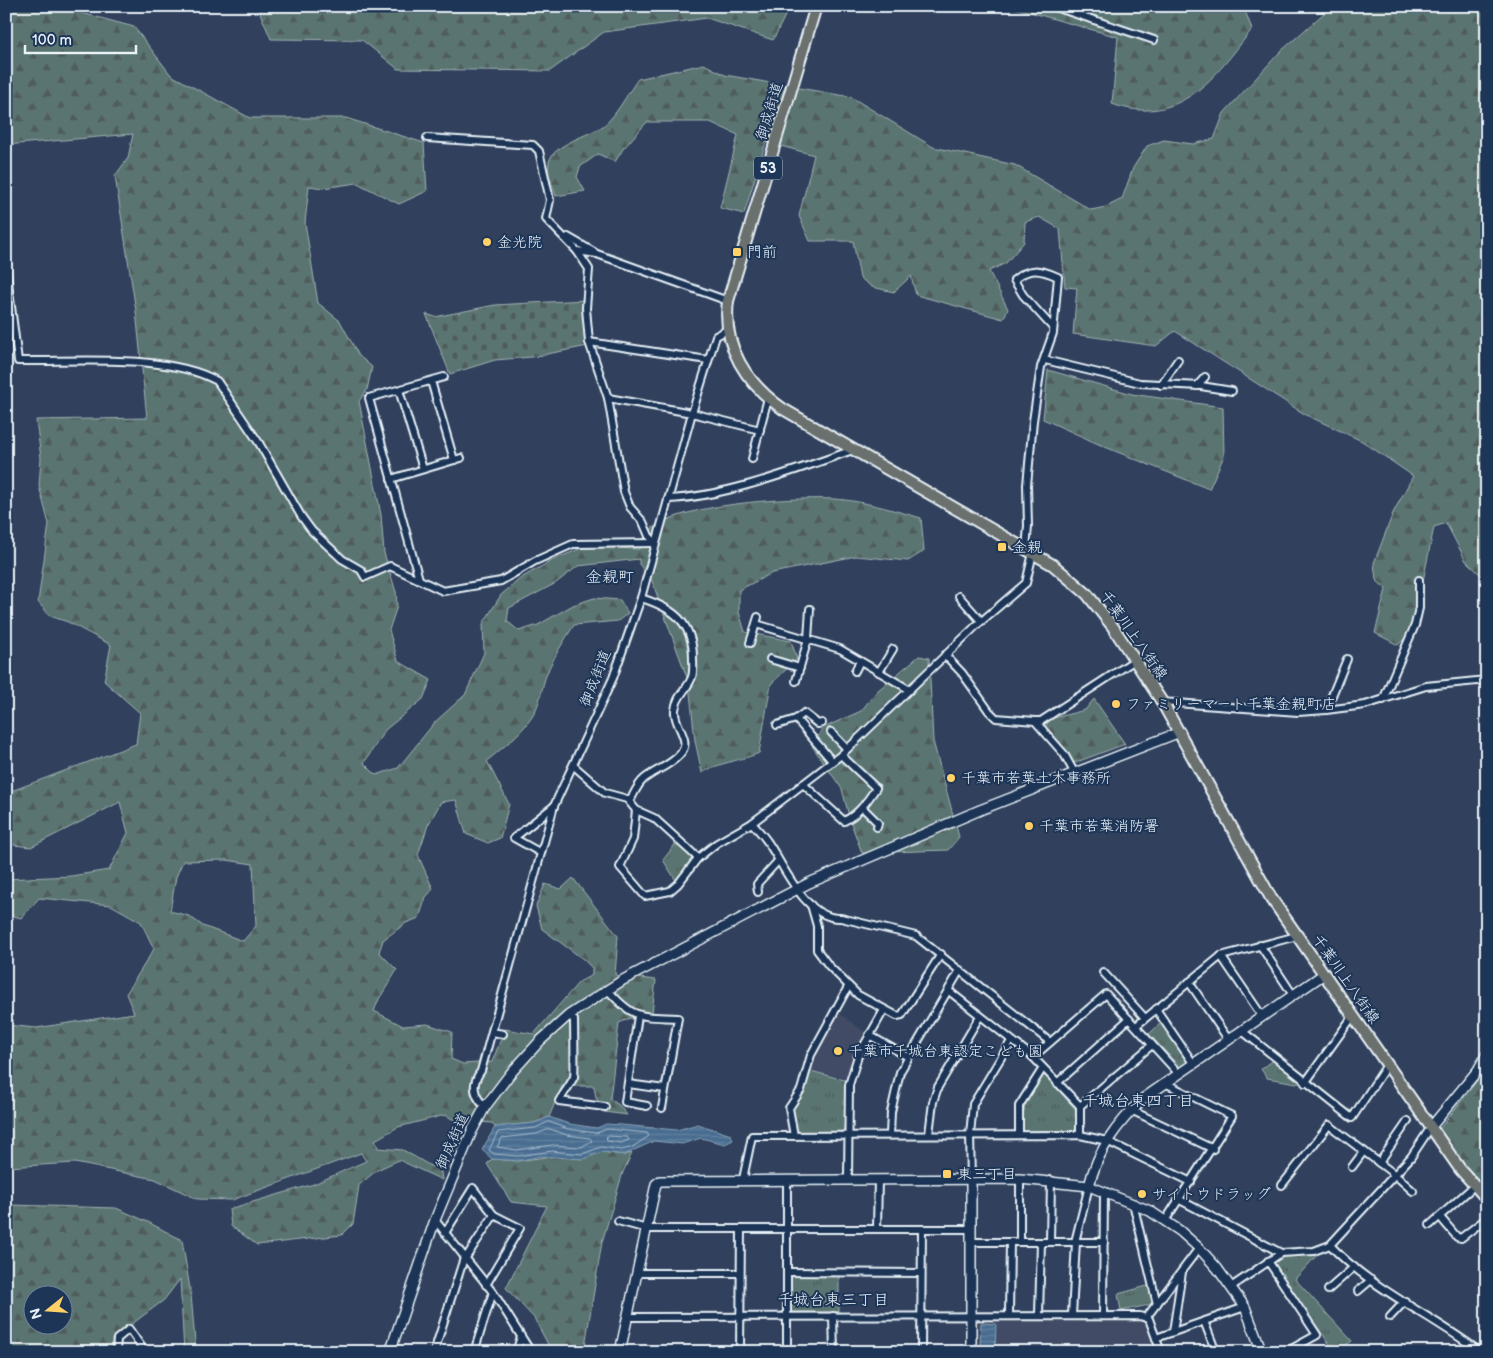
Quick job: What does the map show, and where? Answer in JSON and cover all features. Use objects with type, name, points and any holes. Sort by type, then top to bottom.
[{"type":"main road","name":"御成街道","points":[[728,330],[728,302],[816,6]]},
{"type":"main road","name":"千葉川上八街線","points":[[728,330],[736,356],[744,371],[768,398],[853,450],[1029,551],[1059,570],[1087,594],[1105,615],[1162,702],[1258,878],[1431,1127],[1474,1186],[1487,1199]]},
{"type":"street","points":[[1052,6],[1154,40]]},
{"type":"street","points":[[427,138],[533,145],[539,151],[550,200],[546,219],[562,233],[589,269],[586,308],[589,342],[608,398],[624,492],[630,507],[643,522],[649,536],[656,543]]},
{"type":"street","points":[[562,233],[597,254],[728,302]]},
{"type":"street","points":[[577,251],[597,254]]},
{"type":"street","points":[[6,261],[8,291],[18,362],[156,363],[208,376],[217,381],[259,443],[301,516],[331,551],[357,566],[365,578],[387,566],[443,591],[501,581],[535,561],[573,544],[656,543]]},
{"type":"street","points":[[636,810],[633,839],[620,867],[645,896],[670,891],[678,884],[698,858],[717,843],[752,824],[841,755],[981,621],[1026,583],[1029,551],[1028,469],[1041,367],[1053,328],[1058,277],[1038,270],[1022,273],[1014,280],[1023,295],[1053,328]]},
{"type":"street","name":"御成街道","points":[[390,1352],[435,1220],[459,1160],[485,1107],[476,1096],[474,1084],[481,1071],[554,806],[613,678],[641,598],[708,360],[716,336],[728,330]]},
{"type":"street","points":[[589,342],[708,360]]},
{"type":"street","points":[[1044,360],[1124,380],[1232,391]]},
{"type":"street","points":[[1161,385],[1178,360]]},
{"type":"street","points":[[419,580],[369,398],[444,377]]},
{"type":"street","points":[[1197,386],[1205,377]]},
{"type":"street","points":[[431,381],[454,460]]},
{"type":"street","points":[[398,390],[423,469]]},
{"type":"street","points":[[608,398],[692,413],[760,430]]},
{"type":"street","points":[[752,459],[768,398]]},
{"type":"street","points":[[668,499],[690,498],[724,491],[853,450]]},
{"type":"street","points":[[391,479],[461,458]]},
{"type":"street","points":[[1384,700],[1415,625],[1419,608],[1419,580]]},
{"type":"street","points":[[959,596],[981,621]]},
{"type":"street","points":[[630,802],[645,778],[656,773],[682,752],[685,745],[684,738],[675,718],[675,711],[677,699],[691,679],[693,670],[692,639],[681,618],[653,602],[641,598]]},
{"type":"street","points":[[796,681],[808,639],[810,609]]},
{"type":"street","points":[[750,643],[757,621],[840,649],[910,690]]},
{"type":"street","points":[[879,672],[893,649]]},
{"type":"street","points":[[945,656],[962,673],[996,718],[1035,721],[1041,721],[1135,660]]},
{"type":"street","points":[[1326,710],[1347,658]]},
{"type":"street","points":[[770,659],[800,668]]},
{"type":"street","points":[[855,671],[860,661]]},
{"type":"street","points":[[1162,702],[1298,712],[1326,710],[1384,700],[1426,686],[1487,680]]},
{"type":"street","points":[[777,725],[796,719],[804,713],[818,724],[822,723]]},
{"type":"street","points":[[796,719],[832,762]]},
{"type":"street","points":[[1035,721],[1064,754],[1074,772]]},
{"type":"street","points":[[831,732],[847,749]]},
{"type":"street","points":[[485,1107],[525,1057],[569,1015],[607,989],[798,890],[980,810],[1180,732]]},
{"type":"street","points":[[803,784],[844,821],[863,808],[876,788],[841,755]]},
{"type":"street","points":[[574,766],[605,793],[630,802],[636,810],[654,818],[698,858]]},
{"type":"street","points":[[541,853],[514,838],[554,806]]},
{"type":"street","points":[[863,808],[878,823],[877,828]]},
{"type":"street","points":[[752,824],[767,840],[778,860],[810,905],[831,918],[848,919],[916,936],[1050,1042]]},
{"type":"street","points":[[758,892],[757,884],[778,860]]},
{"type":"street","points":[[810,905],[817,926],[817,950],[829,966],[848,987],[897,1016],[902,1015],[941,954]]},
{"type":"street","points":[[1136,1026],[1221,956],[1298,936]]},
{"type":"street","points":[[1260,945],[1293,995]]},
{"type":"street","points":[[1221,956],[1262,1016]]},
{"type":"street","points":[[890,1135],[893,1098],[908,1057],[960,970]]},
{"type":"street","points":[[1103,972],[1145,1018]]},
{"type":"street","points":[[1072,1315],[1075,1242],[1098,1157],[1107,1141],[1131,1110],[1165,1083],[1324,974]]},
{"type":"street","points":[[1189,982],[1228,1040]]},
{"type":"street","points":[[794,1136],[789,1108],[801,1090],[811,1055],[848,987]]},
{"type":"street","points":[[607,989],[632,1013],[638,1016],[678,1018],[662,1108]]},
{"type":"street","points":[[949,991],[1033,1057],[1080,1106],[1080,1135]]},
{"type":"street","points":[[1033,1057],[1106,994],[1178,1073]]},
{"type":"street","points":[[1156,1009],[1193,1063]]},
{"type":"street","points":[[848,1179],[849,1085],[858,1056],[884,1010]]},
{"type":"street","points":[[569,1015],[574,1020],[573,1052],[575,1069],[574,1076],[559,1101],[605,1107]]},
{"type":"street","points":[[638,1016],[625,1102],[646,1106]]},
{"type":"street","points":[[929,1134],[933,1102],[938,1087],[980,1016]]},
{"type":"street","points":[[1305,1083],[1353,1016]]},
{"type":"street","points":[[1057,1083],[1129,1019]]},
{"type":"street","points":[[1241,1030],[1305,1083],[1352,1118],[1387,1064]]},
{"type":"street","points":[[492,1032],[503,1034]]},
{"type":"street","points":[[869,1035],[908,1057]]},
{"type":"street","points":[[970,1352],[970,1135],[974,1104],[1012,1040]]},
{"type":"street","points":[[1080,1106],[1152,1045]]},
{"type":"street","points":[[1180,1200],[1281,1253],[1314,1251],[1330,1245],[1411,1157],[1431,1127],[1478,1070],[1487,1054]]},
{"type":"street","points":[[1019,1135],[1020,1106],[1043,1068]]},
{"type":"street","points":[[1165,1083],[1232,1116],[1166,1221]]},
{"type":"street","points":[[628,1084],[665,1089]]},
{"type":"street","points":[[1131,1110],[1213,1149]]},
{"type":"street","points":[[1380,1162],[1408,1121]]},
{"type":"street","points":[[1282,1185],[1329,1125],[1380,1162],[1413,1191]]},
{"type":"street","points":[[743,1180],[752,1136],[929,1134],[1080,1135],[1107,1141],[1191,1182]]},
{"type":"street","points":[[1352,1167],[1364,1151]]},
{"type":"street","points":[[1020,1178],[1020,1242]]},
{"type":"street","points":[[620,1352],[656,1184],[660,1181],[1020,1178],[1051,1180],[1089,1186],[1133,1203],[1166,1221],[1199,1248],[1231,1287],[1244,1307],[1262,1352]]},
{"type":"street","points":[[877,1229],[878,1179]]},
{"type":"street","points":[[787,1180],[787,1352]]},
{"type":"street","points":[[1050,1242],[1051,1180]]},
{"type":"street","points":[[1401,1191],[1406,1185]]},
{"type":"street","points":[[1430,1225],[1474,1186]]},
{"type":"street","points":[[445,1233],[473,1188],[494,1215],[520,1228],[486,1285]]},
{"type":"street","points":[[1103,1316],[1104,1192]]},
{"type":"street","points":[[1133,1203],[1157,1304]]},
{"type":"street","points":[[434,1352],[465,1259],[494,1215]]},
{"type":"street","points":[[1440,1218],[1457,1237],[1461,1238],[1487,1218]]},
{"type":"street","points":[[435,1220],[492,1292],[531,1352]]},
{"type":"street","points":[[618,1221],[647,1229],[970,1228]]},
{"type":"street","points":[[740,1352],[741,1229]]},
{"type":"street","points":[[921,1352],[922,1229]]},
{"type":"street","points":[[970,1242],[1104,1242]]},
{"type":"street","points":[[1009,1315],[1010,1242]]},
{"type":"street","points":[[1039,1315],[1041,1242]]},
{"type":"street","points":[[1330,1245],[1371,1280],[1480,1352]]},
{"type":"street","points":[[1146,1318],[1199,1248]]},
{"type":"street","points":[[1231,1287],[1281,1253]]},
{"type":"street","points":[[1268,1262],[1317,1335],[1286,1352]]},
{"type":"street","points":[[1328,1290],[1354,1267]]},
{"type":"street","points":[[1173,1332],[1182,1271]]},
{"type":"street","points":[[787,1272],[921,1273]]},
{"type":"street","points":[[637,1273],[740,1273]]},
{"type":"street","points":[[1358,1291],[1371,1280]]},
{"type":"street","points":[[474,1352],[492,1292]]},
{"type":"street","points":[[1390,1317],[1405,1301]]},
{"type":"street","points":[[1156,1338],[1244,1307]]},
{"type":"street","points":[[628,1317],[1072,1315],[1146,1318]]},
{"type":"street","points":[[833,1316],[834,1352]]},
{"type":"street","points":[[1146,1318],[1161,1352]]},
{"type":"street","points":[[1204,1321],[1216,1352]]},
{"type":"street","points":[[116,1352],[117,1339],[129,1329],[145,1352]]},
{"type":"street","points":[[516,1352],[521,1337]]},
{"type":"shaded area","name":"千葉市千城台東認定こども園","points":[[836,1011],[866,1033],[849,1080],[811,1070]]},
{"type":"shaded area","points":[[977,1319],[1144,1319],[1149,1322],[1159,1352],[977,1352]]},
{"type":"green space","points":[[6,6],[56,6],[134,27],[171,75],[250,118],[346,118],[424,143],[427,191],[399,204],[357,183],[323,188],[309,186],[305,223],[318,303],[340,321],[359,356],[372,367],[367,390],[359,401],[381,515],[384,553],[396,592],[397,606],[389,630],[398,661],[431,680],[423,699],[385,730],[364,763],[376,775],[398,768],[435,722],[465,695],[484,653],[483,624],[501,595],[521,578],[553,560],[584,547],[639,549],[648,532],[662,522],[683,514],[737,504],[793,499],[835,499],[868,504],[921,518],[924,551],[908,561],[856,556],[772,573],[739,590],[739,612],[745,632],[791,641],[797,659],[771,684],[759,753],[716,766],[702,773],[695,741],[689,683],[652,581],[639,564],[639,559],[578,566],[556,583],[509,608],[507,621],[519,631],[538,625],[573,605],[594,598],[620,600],[628,613],[618,621],[574,625],[550,667],[532,717],[517,735],[487,761],[509,804],[500,838],[488,843],[466,834],[456,800],[441,802],[428,825],[418,855],[433,889],[426,897],[419,918],[406,923],[383,940],[379,952],[397,970],[379,999],[374,1011],[403,1026],[427,1024],[452,1032],[451,1059],[463,1064],[492,1062],[505,1029],[534,1034],[579,982],[592,975],[592,968],[583,959],[542,929],[536,906],[545,884],[561,889],[573,878],[618,936],[615,975],[656,980],[651,1021],[630,1018],[619,1023],[610,1099],[619,1105],[627,1115],[604,1112],[596,1098],[594,1086],[562,1086],[549,1117],[534,1123],[495,1127],[492,1123],[465,1121],[460,1123],[445,1115],[398,1127],[375,1140],[378,1148],[403,1150],[441,1172],[442,1180],[399,1160],[377,1170],[359,1185],[353,1224],[342,1235],[257,1245],[231,1226],[229,1209],[314,1184],[366,1161],[361,1153],[232,1200],[197,1199],[155,1179],[75,1163],[6,1167],[6,1025],[36,1028],[134,1013],[126,994],[154,949],[141,922],[111,905],[39,898],[21,918],[6,914],[6,879],[71,876],[109,870],[128,833],[120,802],[31,847],[6,844],[6,793],[136,744],[140,713],[104,681],[111,645],[68,622],[50,616],[38,602],[49,524],[39,486],[41,458],[36,420],[147,418],[136,311],[115,176],[128,158],[133,134],[6,145]],"holes":[[[226,860],[253,864],[256,926],[243,941],[203,926],[189,916],[170,911],[176,877],[183,861]]]},
{"type":"green space","points":[[257,6],[790,6],[773,40],[707,18],[604,32],[550,71],[398,69],[362,40],[271,39]]},
{"type":"green space","points":[[1008,6],[1243,6],[1252,29],[1210,80],[1194,94],[1176,103],[1157,109],[1136,110],[1112,104],[1118,37]]},
{"type":"green space","points":[[1332,6],[1487,6],[1487,562],[1482,576],[1466,561],[1446,523],[1434,527],[1413,630],[1398,645],[1375,633],[1386,589],[1376,580],[1374,563],[1393,513],[1413,476],[1362,441],[1306,415],[1175,331],[1156,346],[1073,334],[1077,288],[1065,287],[1060,229],[1039,217],[1025,222],[1024,242],[1006,263],[989,271],[1008,309],[1003,319],[916,295],[911,276],[894,292],[872,287],[860,278],[853,241],[810,241],[799,216],[814,155],[766,142],[744,214],[720,208],[738,135],[710,122],[647,122],[623,149],[615,162],[598,154],[580,167],[577,177],[585,191],[556,196],[549,175],[549,162],[557,150],[608,122],[638,79],[704,64],[725,75],[851,97],[933,147],[1015,165],[1091,210],[1106,207],[1122,199],[1133,168],[1147,146],[1164,140],[1193,144],[1214,139],[1224,113],[1280,52]]},
{"type":"green space","points":[[585,300],[588,346],[532,357],[495,360],[450,374],[426,314],[435,317],[495,305]]},
{"type":"green space","points":[[1048,370],[1132,394],[1223,407],[1224,456],[1209,489],[1105,447],[1043,419]]},
{"type":"green space","points":[[919,656],[929,658],[933,741],[959,837],[948,850],[862,853],[850,820],[842,789],[812,746],[823,728],[861,711],[877,691]]},
{"type":"green space","points":[[1094,699],[1125,744],[1074,763],[1045,727],[1050,719],[1085,710]]},
{"type":"green space","points":[[677,842],[695,859],[677,882],[663,860]]},
{"type":"green space","points":[[1163,1021],[1187,1058],[1187,1062],[1180,1067],[1149,1034]]},
{"type":"green space","points":[[1274,1060],[1303,1084],[1267,1078],[1261,1069]]},
{"type":"green space","points":[[1487,1068],[1487,1194],[1467,1174],[1437,1132]]},
{"type":"green space","points":[[811,1071],[848,1081],[844,1129],[841,1132],[797,1132],[792,1111],[805,1090]]},
{"type":"green space","points":[[1045,1075],[1076,1110],[1077,1128],[1073,1131],[1025,1131],[1022,1128],[1027,1100],[1041,1076]]},
{"type":"green space","points":[[602,1152],[624,1155],[632,1153],[623,1172],[602,1242],[584,1352],[552,1352],[534,1318],[506,1288],[547,1206],[511,1202],[487,1164],[492,1159],[518,1161],[552,1156],[583,1159]]},
{"type":"green space","points":[[11,1205],[116,1208],[182,1240],[191,1295],[196,1352],[184,1352],[180,1279],[164,1300],[112,1339],[112,1352],[6,1352],[6,1305],[12,1286],[6,1247],[6,1206]]},
{"type":"green space","points":[[1319,1253],[1295,1279],[1352,1341],[1335,1352],[1274,1265],[1274,1262],[1284,1255]]},
{"type":"green space","points":[[796,1275],[839,1276],[839,1312],[792,1312],[790,1310],[790,1277]]},
{"type":"green space","points":[[1147,1286],[1150,1288],[1153,1302],[1149,1305],[1121,1311],[1118,1294]]},
{"type":"water","points":[[549,1117],[569,1124],[597,1128],[606,1124],[677,1130],[698,1124],[731,1135],[733,1140],[725,1144],[701,1138],[682,1144],[654,1141],[624,1155],[602,1152],[583,1159],[541,1156],[518,1161],[492,1159],[482,1150],[495,1127],[534,1123]]},
{"type":"water","points":[[981,1323],[996,1324],[995,1352],[980,1351]]},
{"type":"place","name":"金光院","points":[[487,242]]},
{"type":"place","name":"門前","points":[[737,252]]},
{"type":"place","name":"金親","points":[[1002,547]]},
{"type":"place","name":"ファミリーマート千葉金親町店","points":[[1116,704]]},
{"type":"place","name":"千葉市若葉土木事務所","points":[[951,778]]},
{"type":"place","name":"千葉市若葉消防署","points":[[1029,826]]},
{"type":"place","name":"千葉市千城台東認定こども園","points":[[838,1051]]},
{"type":"place","name":"東三丁目","points":[[947,1174]]},
{"type":"place","name":"サイトウドラッグ","points":[[1142,1194]]},
{"type":"district","name":"金親町","points":[[610,576]]},
{"type":"district","name":"千城台東四丁目","points":[[1138,1100]]},
{"type":"district","name":"千城台東三丁目","points":[[833,1299]]}]
